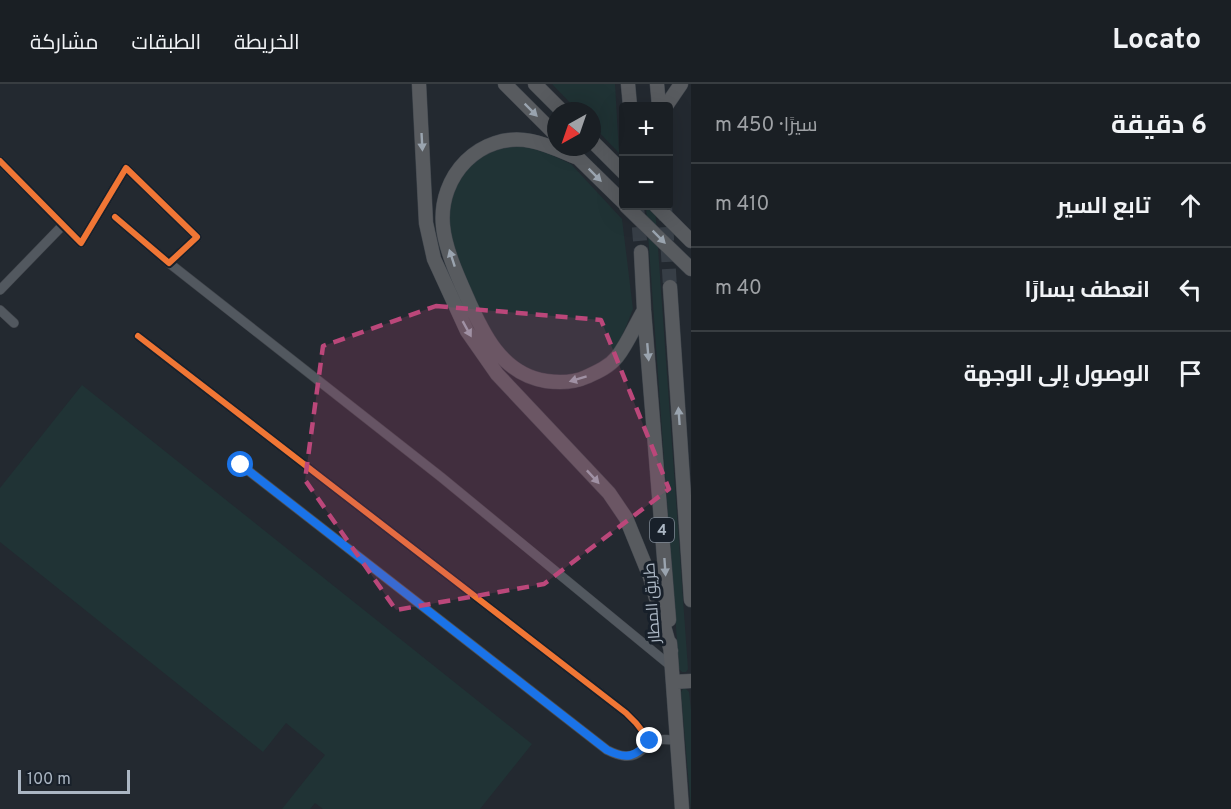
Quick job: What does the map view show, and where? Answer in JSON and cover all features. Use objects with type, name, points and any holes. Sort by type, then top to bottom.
[{"type":"highway","points":[[419,84],[426,223],[439,269],[467,331],[497,374],[609,493],[626,519],[650,577],[671,651]]},
{"type":"highway","points":[[505,84],[547,126]]},
{"type":"highway","points":[[535,84],[553,102]]},
{"type":"highway","points":[[628,84],[630,102]]},
{"type":"highway","points":[[657,84],[659,102]]},
{"type":"highway","points":[[669,102],[681,84]]},
{"type":"highway","points":[[619,198],[578,158],[530,141],[502,141],[481,148],[459,167],[451,181],[443,210],[445,238],[459,279],[490,343],[504,360],[528,376],[540,380],[567,382],[579,380],[602,370],[616,358],[644,310]]},
{"type":"highway","points":[[601,150],[619,168]]},
{"type":"highway","points":[[631,210],[691,269]]},
{"type":"highway","points":[[660,210],[691,241]]},
{"type":"highway","name":"طريق المطار","points":[[641,252],[682,809]]},
{"type":"highway","name":"4","points":[[670,287],[688,506],[691,600]]},
{"type":"highway","points":[[674,682],[691,681]]},
{"type":"street","points":[[0,161],[81,243],[126,168],[197,237],[169,263]]},
{"type":"street","points":[[115,217],[169,263],[441,477],[672,667]]},
{"type":"street","points":[[0,290],[63,225]]},
{"type":"street","points":[[0,310],[14,323]]},
{"type":"street","points":[[138,336],[626,713],[650,741]]},
{"type":"street","points":[[241,465],[607,750],[618,756],[628,756],[637,754],[650,741],[677,740]]},
{"type":"highlighted area","points":[[436,306],[601,320],[669,489],[544,584],[396,610],[305,480],[323,346]]},
{"type":"shaded area","points":[[552,84],[615,84],[619,153],[601,134],[601,102],[569,102]]},
{"type":"shaded area","points":[[509,147],[527,147],[571,164],[622,219],[633,309],[616,347],[605,360],[578,375],[544,375],[525,367],[505,352],[479,309],[454,252],[449,224],[449,201],[468,166],[491,151]]},
{"type":"shaded area","points":[[646,210],[655,210],[688,669],[682,672],[679,669]]},
{"type":"shaded area","points":[[82,385],[532,744],[480,809],[323,809],[315,803],[310,809],[282,809],[325,755],[286,723],[263,752],[0,542],[0,488]]},
{"type":"shaded area","points":[[683,689],[689,692],[691,710],[691,809],[681,692]]},
{"type":"tunnel","points":[[637,210],[641,252]]},
{"type":"tunnel","points":[[665,210],[670,287]]},
{"type":"cycle path","points":[[0,161],[81,243],[126,168],[197,237],[169,263],[115,217]]},
{"type":"cycle path","points":[[138,336],[626,713],[650,741]]},
{"type":"route","points":[[241,465],[607,750],[618,756],[628,756],[637,754],[650,741]]}]
